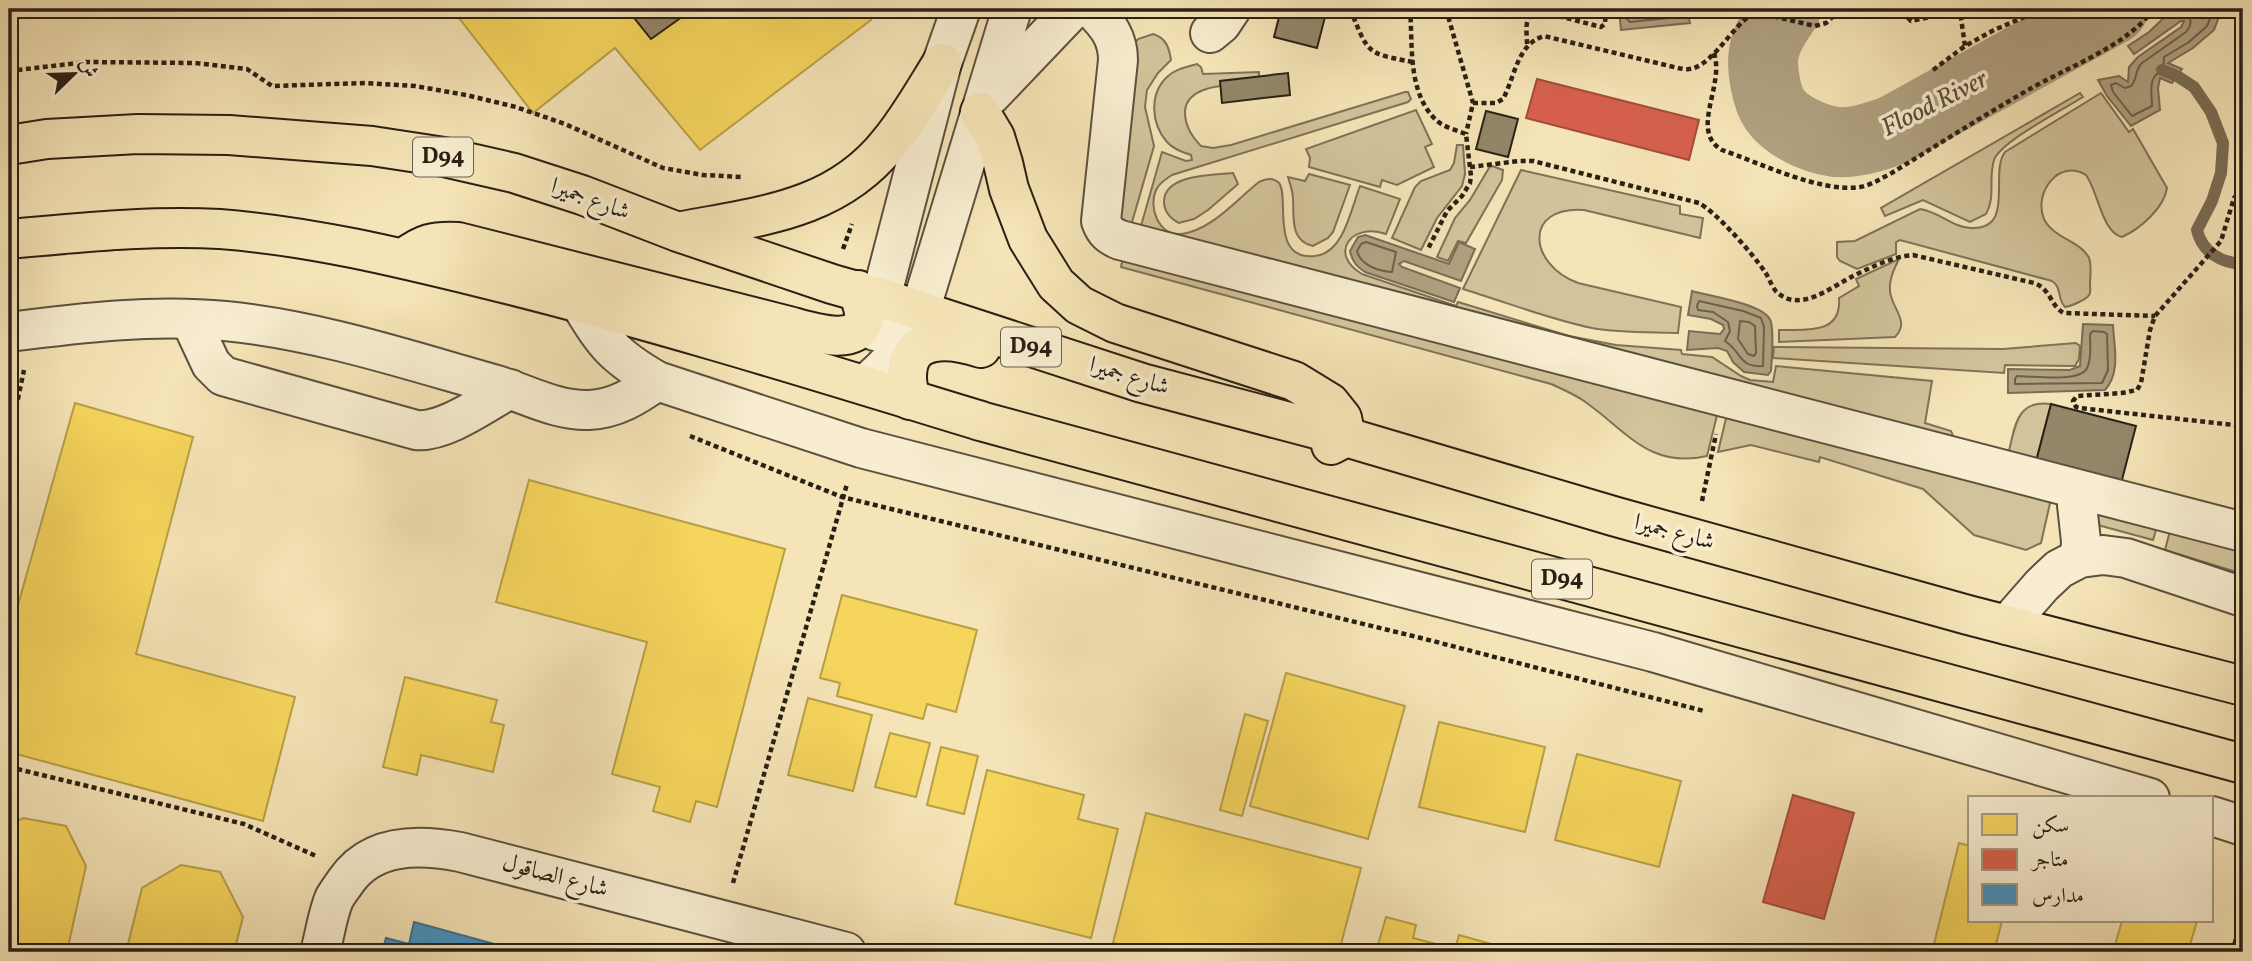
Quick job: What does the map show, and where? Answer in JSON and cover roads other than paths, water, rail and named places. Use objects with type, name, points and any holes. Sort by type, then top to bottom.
[{"type":"main road","points":[[678,232],[773,214],[800,206],[849,181],[890,143],[942,63]]},
{"type":"main road","points":[[883,388],[907,377],[909,364],[917,349],[934,340],[959,341],[1296,443],[1313,447],[1329,446],[1346,438],[1342,418],[1330,402],[1294,381],[1115,323],[1079,305],[1056,284],[1028,239],[1009,189],[995,137],[982,107]]},
{"type":"main road","name":"شارع جميرا","points":[[9,145],[47,139],[138,134],[229,135],[372,146],[443,157],[513,173],[582,195],[678,232],[1142,383],[2007,625],[2243,686]]},
{"type":"main road","name":"D94","points":[[9,239],[110,230],[218,229],[280,235],[404,258],[579,301],[883,388],[998,425],[2243,764]]},
{"type":"main road","points":[[404,258],[420,246],[436,241],[458,242],[835,336],[846,336],[862,326],[869,294]]},
{"type":"street","points":[[883,388],[920,311],[1012,9]]},
{"type":"street","points":[[982,107],[1073,9]]},
{"type":"street","points":[[1092,9],[1115,37],[1118,48],[1101,221],[1110,236],[2243,532]]},
{"type":"street","points":[[883,388],[874,349],[876,323],[869,294],[942,63],[954,12]]},
{"type":"street","points":[[579,301],[598,335],[612,350],[633,368],[657,382],[861,448],[1653,652],[2143,796]]},
{"type":"street","points":[[21,330],[158,318],[224,321],[289,330],[510,389],[553,406],[572,410],[612,406],[632,398],[657,382]]},
{"type":"street","points":[[190,320],[211,364],[223,376],[416,430],[424,431],[444,425],[510,389]]},
{"type":"street","points":[[2077,505],[2080,558]]},
{"type":"street","points":[[2007,625],[2042,584],[2059,569],[2080,558],[2103,555],[2126,558],[2243,597]]},
{"type":"street","points":[[2214,817],[2243,826]]},
{"type":"street","name":"شارع الصاقول","points":[[320,952],[334,898],[352,873],[376,854],[396,849],[439,848],[846,952]]},
{"type":"water","points":[[1619,9],[1687,9],[1690,23],[1621,30]]},
{"type":"water","points":[[2173,9],[2222,9],[2214,30],[2193,48],[2168,63],[2182,69],[2172,83],[2160,78],[2160,110],[2131,126],[2098,80],[2119,76],[2128,82],[2129,67],[2138,57],[2181,27],[2184,21],[2134,54],[2128,46],[2149,32]]},
{"type":"water","points":[[1365,235],[1449,264],[1459,242],[1475,249],[1461,281],[1404,261],[1399,264],[1460,288],[1454,302],[1362,270],[1353,260],[1350,251],[1358,237]]},
{"type":"water","points":[[1692,291],[1749,306],[1767,316],[1771,322],[1773,340],[1771,371],[1768,375],[1744,372],[1733,362],[1727,351],[1718,348],[1687,350],[1689,331],[1720,334],[1724,329],[1723,325],[1711,319],[1688,315]]},
{"type":"water","points":[[2083,324],[2113,325],[2115,367],[2105,390],[2008,393],[2008,369],[2070,370],[2080,366]]},
{"type":"waterway","name":"Flood River","points":[[1786,9],[1765,46],[1763,66],[1769,98],[1781,117],[1798,129],[1818,138],[1838,142],[1865,139],[1894,130],[2113,9]]},
{"type":"waterway","points":[[2162,70],[2194,87],[2211,112],[2223,143],[2221,173],[2212,201],[2197,230],[2200,238],[2208,250],[2220,259],[2243,264]]}]
